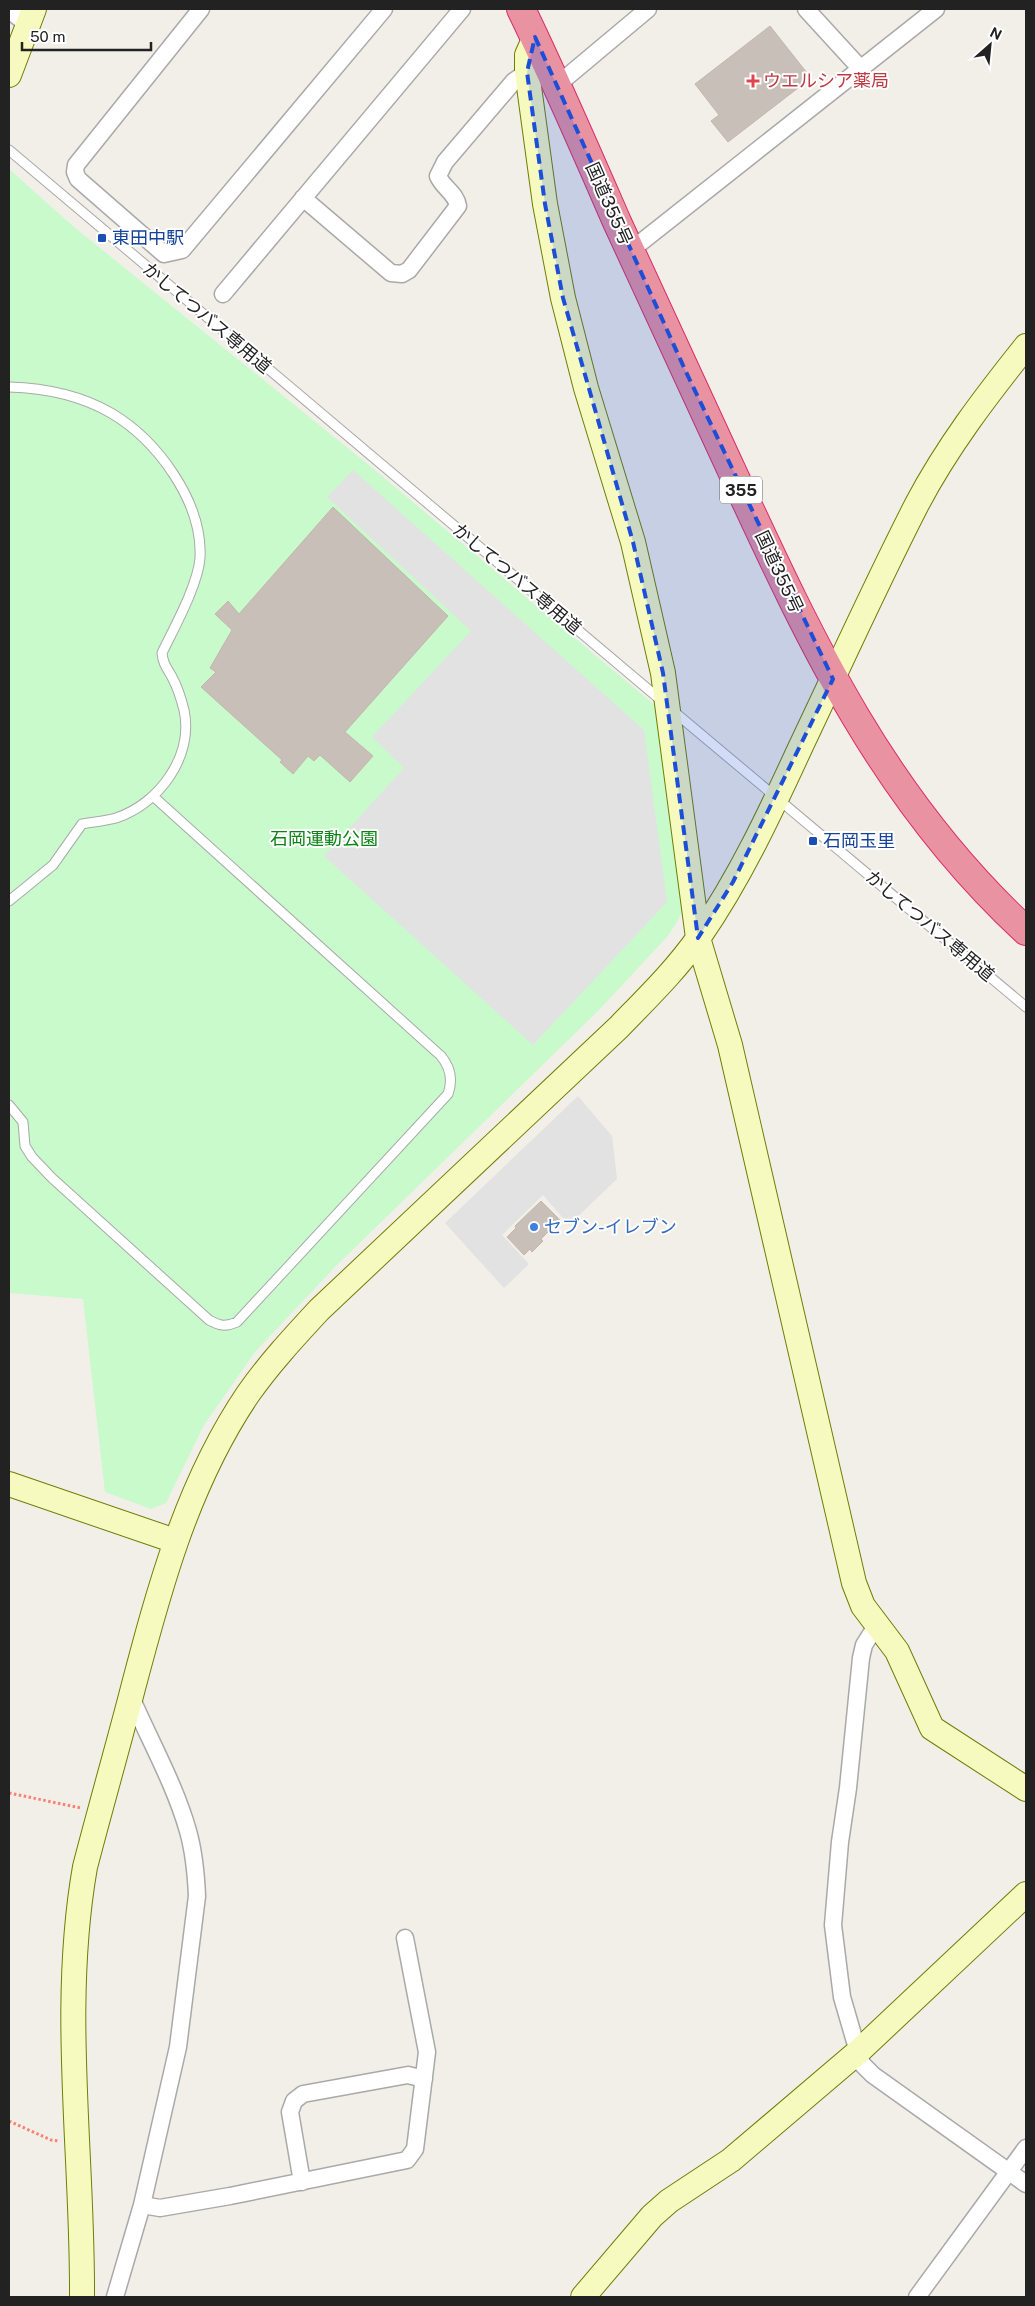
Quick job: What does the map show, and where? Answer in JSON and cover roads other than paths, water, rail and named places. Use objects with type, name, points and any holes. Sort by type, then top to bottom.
[{"type":"highway","name":"国道355号","points":[[521,9],[630,251],[786,586],[833,680],[884,764],[918,812],[960,864],[1026,931]]},
{"type":"street","points":[[201,9],[76,165],[75,172],[78,179],[164,254],[182,250],[384,9]]},
{"type":"street","points":[[223,294],[462,9]]},
{"type":"street","points":[[556,86],[648,9]]},
{"type":"street","points":[[806,9],[860,68]]},
{"type":"street","points":[[630,251],[936,9]]},
{"type":"street","points":[[9,10],[31,17],[9,75]]},
{"type":"street","points":[[535,37],[528,55],[527,72],[546,204],[563,298],[586,388],[633,542],[663,673],[698,938],[730,1045],[848,1558],[863,1606],[896,1651],[932,1728],[1026,1789]]},
{"type":"street","points":[[303,198],[391,272],[402,274],[409,270],[458,206],[457,199],[441,182],[438,176],[445,162],[514,81],[527,72]]},
{"type":"street","points":[[82,2297],[73,1967],[79,1904],[85,1867],[157,1599],[175,1541],[198,1484],[218,1443],[248,1394],[280,1352],[319,1310],[619,1027],[663,980],[698,938],[733,882],[777,797],[918,503],[935,473],[988,392],[1026,346]]},
{"type":"street","points":[[9,1484],[175,1541]]},
{"type":"street","points":[[876,1626],[864,1645],[861,1658],[848,1788],[840,1842],[833,1925],[842,1997],[862,2064],[874,2075],[1026,2184]]},
{"type":"street","points":[[115,2297],[142,2205],[178,2047],[197,1896],[196,1870],[189,1832],[179,1804],[131,1697]]},
{"type":"street","points":[[583,2297],[652,2216],[669,2201],[731,2160],[858,2052],[1026,1894]]},
{"type":"street","points":[[142,2205],[160,2208],[302,2182],[407,2160],[415,2150],[424,2079],[426,2042],[405,1938]]},
{"type":"street","points":[[302,2182],[290,2112],[298,2097],[303,2094],[408,2075],[424,2079]]},
{"type":"street","points":[[917,2297],[1026,2148]]},
{"type":"lane","name":"かしてつバス専用道","points":[[9,150],[1026,1007]]},
{"type":"lane","points":[[9,387],[33,388],[78,398],[111,413],[137,434],[168,464],[194,516],[200,542],[200,560],[194,581],[162,653],[163,664],[172,676],[184,713],[182,746],[170,778],[154,797],[142,806],[116,818],[82,824],[53,865],[9,901]]},
{"type":"lane","points":[[9,1105],[23,1122],[25,1146],[32,1157],[52,1178],[209,1320],[219,1326],[228,1326],[237,1322],[448,1094],[452,1084],[451,1073],[441,1056],[154,797]]},
{"type":"place","name":"ウエルシア薬局","points":[[753,81]]},
{"type":"place","name":"東田中駅","points":[[102,238]]},
{"type":"place","name":"石岡玉里","points":[[813,841]]},
{"type":"place","name":"セブン-イレブン","points":[[534,1227]]},
{"type":"park label","name":"石岡運動公園","points":[[324,839]]}]
